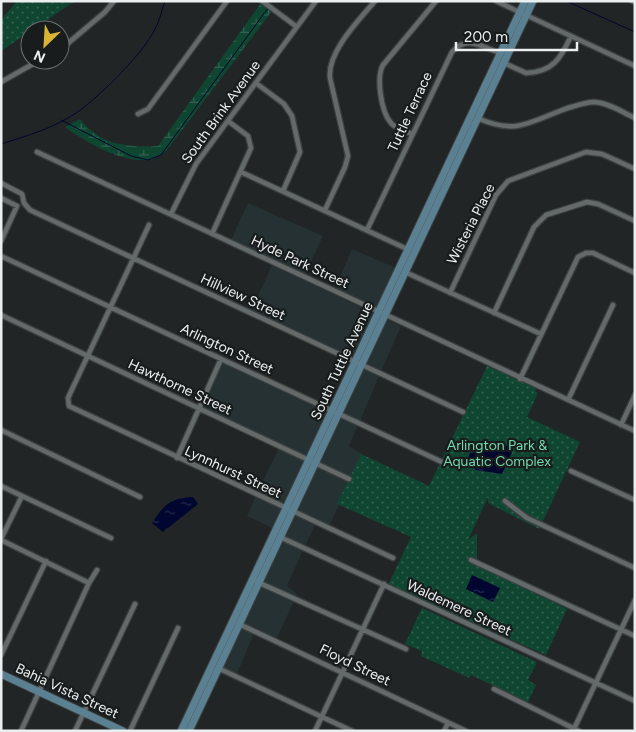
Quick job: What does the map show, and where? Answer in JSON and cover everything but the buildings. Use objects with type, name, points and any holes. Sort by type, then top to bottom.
[{"type":"main road","name":"South Tuttle Avenue","points":[[381,314],[405,272],[504,63],[523,14],[525,1]]},
{"type":"main road","name":"South Tuttle Avenue","points":[[189,731],[236,623],[381,314],[407,249],[500,53],[533,1]]},
{"type":"main road","name":"South Tuttle Avenue","points":[[181,731],[216,667]]},
{"type":"main road","name":"Bahia Vista Street","points":[[1,674],[123,731]]},
{"type":"street","points":[[70,42],[106,12],[114,1]]},
{"type":"street","points":[[138,114],[148,108],[227,1]]},
{"type":"street","points":[[262,1],[297,27]]},
{"type":"street","name":"South Brink Avenue","points":[[170,214],[192,170],[316,1]]},
{"type":"street","points":[[325,210],[345,167],[348,156],[330,78],[330,66],[336,52],[375,1]]},
{"type":"street","points":[[412,134],[396,127],[388,119],[379,84],[379,74],[384,65],[436,1]]},
{"type":"street","points":[[496,1],[635,66]]},
{"type":"street","points":[[504,63],[526,73],[554,64],[560,59],[571,36]]},
{"type":"street","name":"Tuttle Terrace","points":[[367,230],[455,48],[473,42],[500,53]]},
{"type":"street","points":[[1,82],[22,70]]},
{"type":"street","points":[[256,83],[284,104],[292,116],[300,152],[283,191]]},
{"type":"street","points":[[477,118],[497,126],[512,128],[589,102],[604,104],[635,118]]},
{"type":"street","points":[[212,234],[251,152],[250,140],[245,132],[228,121]]},
{"type":"street","name":"Hyde Park Street","points":[[37,152],[635,431]]},
{"type":"street","name":"Wisteria Place","points":[[450,293],[496,195],[508,181],[586,152],[602,154],[635,169]]},
{"type":"street","points":[[242,172],[407,249]]},
{"type":"street","name":"Hillview Street","points":[[1,183],[22,194],[24,203],[30,210],[463,412]]},
{"type":"street","points":[[1,198],[17,206],[1,241]]},
{"type":"street","points":[[494,313],[534,227],[546,215],[587,202],[598,204],[635,221]]},
{"type":"street","points":[[88,356],[149,225]]},
{"type":"street","points":[[520,379],[576,259],[584,253],[593,253],[635,273]]},
{"type":"street","name":"Arlington Street","points":[[3,257],[442,462]]},
{"type":"street","points":[[405,272],[541,334]]},
{"type":"street","points":[[568,400],[613,305]]},
{"type":"street","name":"Hawthorne Street","points":[[1,315],[349,479]]},
{"type":"street","name":"Lynnhurst Street","points":[[88,356],[67,403],[70,408],[393,558]]},
{"type":"street","points":[[177,458],[221,359]]},
{"type":"street","points":[[621,425],[635,395]]},
{"type":"street","points":[[2,432],[140,497]]},
{"type":"street","points":[[571,471],[635,500]]},
{"type":"street","points":[[1,486],[111,538]]},
{"type":"street","points":[[22,496],[1,540],[89,583]]},
{"type":"street","points":[[505,501],[527,518],[635,568]]},
{"type":"street","name":"Waldemere Street","points":[[277,536],[635,701]]},
{"type":"street","points":[[471,560],[635,636]]},
{"type":"street","points":[[1,655],[46,561]]},
{"type":"street","points":[[20,731],[89,583],[97,570]]},
{"type":"street","points":[[256,581],[406,649]]},
{"type":"street","points":[[316,731],[384,584]]},
{"type":"street","points":[[494,689],[575,730],[635,600]]},
{"type":"street","points":[[75,731],[135,604]]},
{"type":"street","name":"Floyd Street","points":[[236,623],[466,731]]},
{"type":"street","points":[[130,731],[178,628]]},
{"type":"street","points":[[216,667],[352,731]]},
{"type":"street","points":[[444,731],[448,723]]},
{"type":"shaded area","points":[[248,203],[323,236],[305,275],[231,240]]},
{"type":"shaded area","points":[[352,249],[396,268],[377,309],[335,289]]},
{"type":"shaded area","points":[[272,265],[375,314],[354,359],[251,311]]},
{"type":"shaded area","points":[[385,319],[401,326],[381,372],[364,364]]},
{"type":"shaded area","points":[[222,362],[329,412],[308,457],[202,407]]},
{"type":"shaded area","points":[[362,368],[379,376],[360,421],[341,413]]},
{"type":"shaded area","points":[[339,417],[358,425],[349,446],[364,455],[329,526],[295,510],[316,466],[350,482],[352,477],[318,462]]},
{"type":"shaded area","points":[[279,448],[306,461],[285,506],[257,493]]},
{"type":"shaded area","points":[[255,497],[283,510],[274,529],[247,516]]},
{"type":"shaded area","points":[[293,515],[315,525],[305,546],[283,536]]},
{"type":"shaded area","points":[[281,540],[303,550],[287,586],[297,594],[296,597],[262,581]]},
{"type":"shaded area","points":[[260,585],[294,601],[277,638],[242,623]]},
{"type":"shaded area","points":[[240,627],[254,633],[237,674],[221,667]]},
{"type":"green space","points":[[17,1],[75,1],[47,20],[20,20],[20,38],[1,51],[1,20]]},
{"type":"green space","points":[[261,3],[272,11],[166,151],[158,157],[151,160],[138,160],[116,155],[93,145],[65,127],[80,119],[88,128],[106,140],[125,145],[158,146]]},
{"type":"green space","name":"Arlington Park & Aquatic Complex","points":[[487,366],[536,388],[535,391],[538,393],[527,417],[580,442],[542,523],[507,506],[517,515],[540,527],[539,529],[488,503],[488,497],[468,540],[477,533],[477,560],[470,557],[468,561],[567,609],[546,655],[388,585],[411,537],[337,504],[361,454],[429,486]]},
{"type":"green space","points":[[422,608],[537,662],[528,680],[536,685],[528,702],[471,675],[469,678],[421,656],[422,651],[405,644]]},
{"type":"water","points":[[510,445],[513,450],[502,474],[476,470],[466,462],[470,453]]},
{"type":"water","points":[[193,497],[198,504],[163,532],[152,523],[160,511],[168,504],[179,499]]},
{"type":"water","points":[[472,575],[500,588],[493,602],[466,589]]},
{"type":"waterway","points":[[1,144],[61,122],[79,111],[99,94],[142,49],[157,24],[165,1]]},
{"type":"waterway","points":[[566,1],[635,32]]},
{"type":"waterway","points":[[61,120],[131,156],[148,160],[161,155],[268,8]]}]
